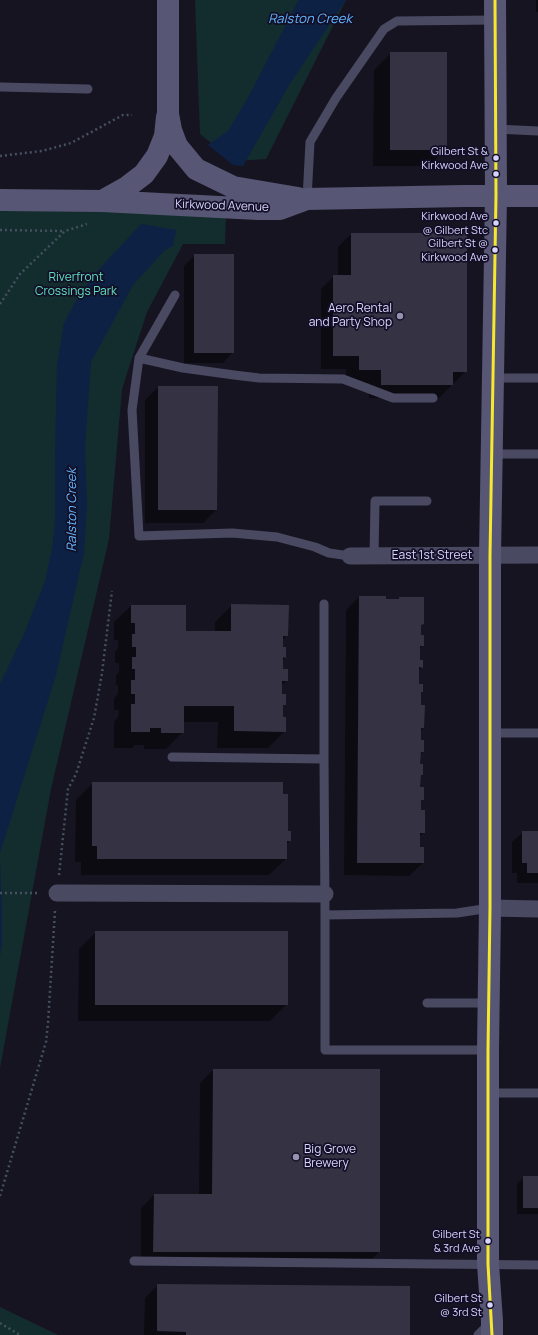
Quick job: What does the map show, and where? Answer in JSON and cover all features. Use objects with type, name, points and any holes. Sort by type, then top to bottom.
[{"type":"main road","points":[[102,201],[127,187],[144,174],[157,156],[165,136],[168,114],[168,0]]},
{"type":"main road","points":[[487,1330],[488,1003],[490,908],[490,556],[496,195],[495,10]]},
{"type":"main road","points":[[168,114],[171,130],[177,146],[196,169],[232,187],[307,199]]},
{"type":"main road","name":"Kirkwood Avenue","points":[[0,200],[102,201],[280,209],[307,199],[496,195],[538,196]]},
{"type":"street","name":"East 1st Street","points":[[350,556],[538,555]]},
{"type":"street","points":[[51,893],[325,894]]},
{"type":"street","points":[[490,908],[538,909]]},
{"type":"lane","points":[[307,199],[310,142],[336,98],[384,29],[397,21],[495,10]]},
{"type":"lane","points":[[0,87],[88,89]]},
{"type":"lane","points":[[495,128],[538,131]]},
{"type":"lane","points":[[175,295],[139,358],[132,410],[139,536],[232,533],[269,536],[315,547],[329,553],[350,556]]},
{"type":"lane","points":[[139,358],[183,368],[246,376],[343,379],[393,398],[433,398]]},
{"type":"lane","points":[[493,378],[538,378]]},
{"type":"lane","points":[[492,454],[538,454]]},
{"type":"lane","points":[[374,556],[375,501],[427,501]]},
{"type":"lane","points":[[324,604],[325,1050],[488,1050]]},
{"type":"lane","points":[[490,733],[538,734]]},
{"type":"lane","points":[[172,757],[324,759]]},
{"type":"lane","points":[[325,915],[457,913],[490,908]]},
{"type":"lane","points":[[426,1003],[488,1003]]},
{"type":"lane","points":[[488,1093],[538,1093]]},
{"type":"lane","points":[[134,1261],[538,1265]]},
{"type":"path","points":[[0,156],[42,151],[71,143],[123,115],[132,115]]},
{"type":"path","points":[[0,230],[65,231],[94,222]]},
{"type":"path","points":[[0,304],[20,274],[65,231]]},
{"type":"path","points":[[0,894],[51,893]]},
{"type":"path","points":[[0,1323],[20,1335]]},
{"type":"green space","points":[[195,0],[346,0],[266,159],[234,161],[200,134]]},
{"type":"green space","name":"Riverfront Crossings Park","points":[[0,208],[226,211],[225,244],[183,244],[147,312],[122,389],[109,539],[51,789],[0,1068]]},
{"type":"green space","points":[[0,1307],[58,1335],[0,1335]]},
{"type":"water","name":"Ralston Creek","points":[[299,0],[346,0],[291,82],[243,166],[233,165],[208,145],[228,131],[250,94]]},
{"type":"water","name":"Ralston Creek","points":[[141,224],[176,230],[173,246],[165,250],[133,285],[91,362],[85,447],[87,506],[84,553],[56,675],[0,853],[0,684],[24,634],[45,581],[52,549],[55,521],[57,365],[64,323],[92,277]]},
{"type":"water","points":[[0,859],[2,943],[0,956]]},
{"type":"building","points":[[390,52],[447,52],[447,150],[390,150]]},
{"type":"building","name":"Aero Rental and Party Shop","points":[[351,233],[467,233],[467,372],[453,372],[453,385],[381,385],[381,370],[359,370],[359,356],[333,356],[333,275],[351,275]]},
{"type":"building","points":[[194,254],[234,254],[234,353],[194,353]]},
{"type":"building","points":[[158,386],[218,386],[217,510],[158,510]]},
{"type":"building","points":[[359,596],[386,596],[386,599],[399,599],[399,597],[424,597],[424,624],[421,625],[421,635],[424,635],[424,646],[420,646],[420,660],[423,660],[423,668],[419,667],[419,684],[423,684],[423,692],[421,692],[421,705],[425,705],[424,728],[421,728],[421,740],[424,740],[424,752],[421,752],[420,764],[423,764],[423,775],[421,775],[420,787],[424,787],[424,800],[421,800],[421,810],[425,810],[425,833],[420,833],[420,847],[424,847],[424,863],[357,863]]},
{"type":"building","points":[[231,604],[289,605],[288,636],[283,636],[283,647],[286,647],[286,658],[283,657],[283,669],[288,669],[288,681],[282,681],[282,694],[286,694],[286,705],[283,705],[283,717],[286,717],[286,732],[234,731],[234,706],[184,706],[184,733],[161,733],[161,728],[150,728],[150,732],[131,732],[131,704],[135,704],[135,694],[131,694],[131,680],[135,680],[135,669],[132,669],[132,657],[136,657],[136,647],[132,647],[132,634],[135,634],[135,623],[131,623],[131,605],[186,605],[186,631],[231,631]]},
{"type":"building","points":[[92,782],[283,782],[283,794],[288,794],[288,831],[291,831],[291,841],[287,841],[287,859],[97,859],[97,846],[92,846]]},
{"type":"building","points":[[522,831],[538,831],[538,873],[527,873],[527,863],[522,863]]},
{"type":"building","points":[[95,931],[288,931],[288,1005],[95,1005]]},
{"type":"building","name":"Big Grove Brewery","points":[[213,1069],[380,1069],[380,1252],[153,1252],[154,1194],[212,1194]]},
{"type":"building","points":[[523,1176],[538,1176],[538,1208],[523,1208]]},
{"type":"building","points":[[157,1284],[410,1286],[410,1335],[186,1335],[186,1332],[157,1331]]},
{"type":"transit line","points":[[492,1335],[488,1264],[488,1050],[490,908],[490,556],[496,195],[495,0]]},
{"type":"place","name":"Gilbert St & Kirkwood Ave","points":[[496,158]]},
{"type":"place","name":"Kirkwood Ave @ Gilbert Stc","points":[[496,223]]},
{"type":"place","name":"Gilbert St @ Kirkwood Ave","points":[[495,250]]},
{"type":"place","name":"Aero Rental and Party Shop","points":[[400,316]]},
{"type":"place","name":"Big Grove Brewery","points":[[296,1157]]},
{"type":"place","name":"Gilbert St & 3rd Ave","points":[[488,1241]]},
{"type":"place","name":"Gilbert St @ 3rd St","points":[[490,1305]]}]
